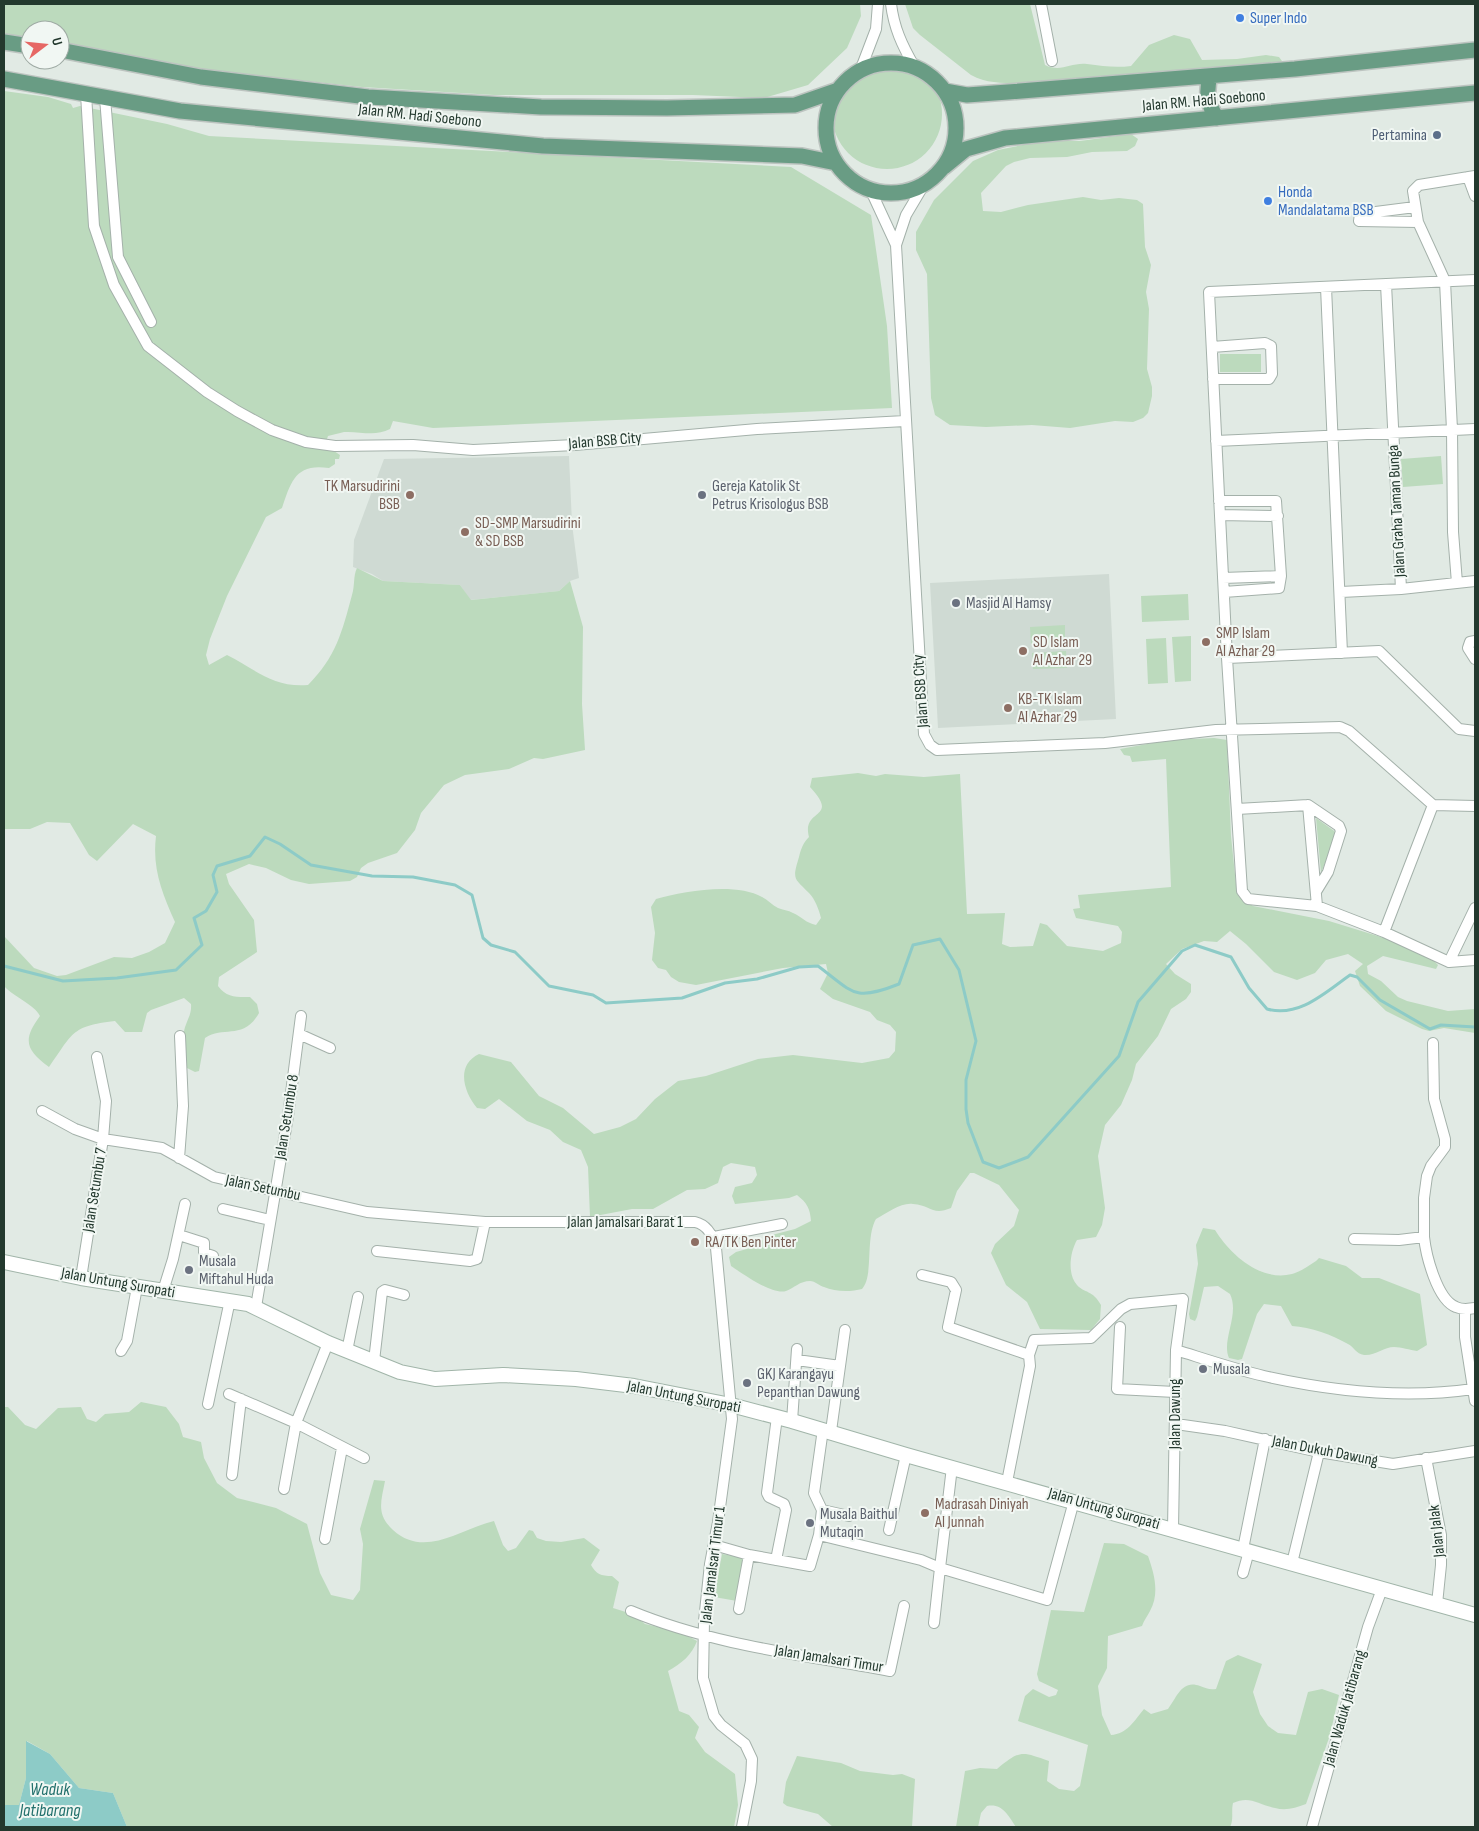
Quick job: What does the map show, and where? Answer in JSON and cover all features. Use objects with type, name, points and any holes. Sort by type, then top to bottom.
[{"type":"main road","points":[[4,42],[20,44]]},
{"type":"main road","name":"Jalan RM. Hadi Soebono","points":[[945,91],[967,94],[995,93],[1210,76],[1475,50]]},
{"type":"main road","name":"Jalan RM. Hadi Soebono","points":[[70,52],[201,77],[368,97],[540,107],[668,108],[795,105],[838,90]]},
{"type":"main road","name":"Jalan RM. Hadi Soebono","points":[[944,167],[953,149],[956,129],[954,109],[945,91],[931,76],[914,66],[882,63],[860,71],[838,90],[829,107],[826,126],[828,146],[836,163],[848,178],[871,191],[898,194],[915,190],[944,167],[966,149],[1004,138],[1475,93]]},
{"type":"main road","points":[[1210,76],[1207,95],[1210,108],[1217,118]]},
{"type":"main road","name":"Jalan RM. Hadi Soebono","points":[[4,79],[180,111],[533,145],[802,156],[836,163]]},
{"type":"main road","name":"Jalan Untung Suropati","points":[[4,1262],[81,1278],[230,1300],[256,1307],[347,1351],[400,1372],[435,1379],[503,1375],[576,1379],[662,1390],[731,1405],[827,1430],[906,1455],[1475,1615]]},
{"type":"street","points":[[860,71],[876,29],[878,4]]},
{"type":"street","points":[[891,4],[893,24],[899,41],[914,66]]},
{"type":"street","points":[[1041,4],[1052,61]]},
{"type":"street","name":"Jalan BSB City","points":[[86,94],[94,226],[114,285],[148,346],[207,392],[272,430],[306,442],[335,446],[413,445],[474,450],[575,445],[757,429],[905,421]]},
{"type":"street","points":[[105,98],[118,258],[114,285]]},
{"type":"street","points":[[1457,583],[1453,532],[1452,430],[1445,281],[1418,222],[1413,191],[1418,186],[1472,176],[1475,196]]},
{"type":"street","name":"Jalan BSB City","points":[[924,183],[906,215],[896,245],[924,734],[930,745],[937,750],[1105,743],[1216,730],[1232,730]]},
{"type":"street","name":"Jalan BSB City","points":[[871,191],[896,245]]},
{"type":"street","points":[[1415,207],[1360,214],[1359,221],[1418,222]]},
{"type":"street","points":[[118,258],[151,322]]},
{"type":"street","points":[[1475,280],[1209,292],[1227,658],[1241,885],[1244,895],[1248,899],[1317,906],[1384,932],[1449,962],[1475,960]]},
{"type":"street","name":"Jalan Graha Taman Bunga","points":[[1386,284],[1401,589]]},
{"type":"street","points":[[1326,287],[1341,592],[1342,653]]},
{"type":"street","points":[[1212,347],[1265,343],[1271,346],[1272,374],[1269,379],[1213,379]]},
{"type":"street","name":"Jalan Graha Taman Bunga","points":[[1216,441],[1475,429]]},
{"type":"street","points":[[1219,501],[1274,500],[1277,502],[1278,516],[1279,588],[1224,592]]},
{"type":"street","points":[[1220,516],[1278,516]]},
{"type":"street","points":[[1223,578],[1280,576]]},
{"type":"street","name":"Jalan Graha Taman Bunga","points":[[1341,592],[1401,589],[1475,581]]},
{"type":"street","points":[[1475,640],[1470,642],[1468,648],[1475,658]]},
{"type":"street","points":[[1227,658],[1381,652],[1458,729],[1475,731]]},
{"type":"street","points":[[1232,730],[1340,727],[1345,729],[1433,805],[1475,806]]},
{"type":"street","points":[[1237,809],[1308,805],[1339,826],[1341,831],[1328,872],[1317,890]]},
{"type":"street","points":[[1308,805],[1317,906]]},
{"type":"street","points":[[1384,932],[1433,805]]},
{"type":"street","points":[[1449,962],[1475,908]]},
{"type":"street","name":"Jalan Setumbu 8","points":[[256,1307],[288,1116],[301,1016]]},
{"type":"street","points":[[299,1034],[330,1048]]},
{"type":"street","points":[[180,1036],[183,1106],[180,1158]]},
{"type":"street","points":[[1433,1042],[1434,1099],[1446,1139],[1445,1147],[1431,1166],[1427,1176],[1424,1198],[1424,1237],[1431,1268],[1440,1291],[1454,1307],[1470,1309],[1465,1337],[1475,1400]]},
{"type":"street","points":[[97,1057],[106,1101],[103,1139]]},
{"type":"street","name":"Jalan Setumbu 7","points":[[42,1111],[76,1129],[103,1139],[81,1278]]},
{"type":"street","name":"Jalan Setumbu","points":[[103,1139],[162,1148],[214,1177],[275,1193],[367,1212],[485,1222]]},
{"type":"street","points":[[163,1291],[179,1235],[185,1204]]},
{"type":"street","points":[[223,1210],[270,1220]]},
{"type":"street","points":[[377,1251],[470,1261],[476,1259],[485,1222]]},
{"type":"street","name":"Jalan Jamalsari Barat 1","points":[[485,1222],[695,1222],[705,1226],[714,1237]]},
{"type":"street","points":[[731,1405],[714,1237],[782,1224]]},
{"type":"street","points":[[179,1235],[204,1243],[204,1253],[213,1256]]},
{"type":"street","points":[[1354,1239],[1399,1240],[1424,1237]]},
{"type":"street","points":[[922,1275],[951,1282],[954,1286],[956,1290],[948,1327],[1029,1355],[1030,1366],[1007,1482]]},
{"type":"street","points":[[121,1351],[127,1341],[137,1287]]},
{"type":"street","points":[[374,1361],[382,1292],[385,1290],[404,1294]]},
{"type":"street","points":[[347,1351],[358,1297]]},
{"type":"street","name":"Jalan Dawung","points":[[1029,1355],[1034,1340],[1091,1338],[1121,1309],[1130,1304],[1183,1299],[1176,1350],[1174,1392],[1176,1424],[1173,1529]]},
{"type":"street","points":[[208,1404],[230,1300]]},
{"type":"street","points":[[1120,1327],[1117,1389],[1174,1392]]},
{"type":"street","points":[[714,1545],[749,1555],[810,1566],[819,1535],[822,1510],[814,1492],[840,1366],[845,1330]]},
{"type":"street","points":[[284,1489],[296,1423],[328,1342]]},
{"type":"street","points":[[792,1421],[797,1348]]},
{"type":"street","points":[[1176,1350],[1264,1376],[1339,1388],[1398,1394],[1474,1389]]},
{"type":"street","points":[[797,1360],[840,1366]]},
{"type":"street","points":[[229,1394],[296,1423],[364,1458]]},
{"type":"street","points":[[232,1475],[241,1399]]},
{"type":"street","name":"Jalan Jamalsari Timur 1","points":[[731,1405],[732,1419],[710,1564],[703,1678],[714,1716],[721,1725],[745,1744],[752,1759],[751,1781],[742,1827]]},
{"type":"street","points":[[776,1560],[786,1510],[784,1504],[769,1497],[767,1494],[777,1417]]},
{"type":"street","name":"Jalan Dukuh Dawung","points":[[1176,1424],[1265,1439],[1319,1452],[1393,1464],[1475,1451]]},
{"type":"street","points":[[1244,1573],[1246,1550],[1265,1439]]},
{"type":"street","points":[[325,1539],[342,1448]]},
{"type":"street","points":[[1292,1563],[1319,1452]]},
{"type":"street","points":[[889,1530],[906,1455]]},
{"type":"street","name":"Jalan Jalak","points":[[1426,1458],[1440,1535],[1441,1565],[1437,1604]]},
{"type":"street","points":[[934,1623],[952,1468]]},
{"type":"street","points":[[819,1535],[921,1560],[940,1568],[1048,1600],[1074,1501]]},
{"type":"street","points":[[822,1510],[849,1516]]},
{"type":"street","points":[[739,1609],[749,1555]]},
{"type":"street","name":"Jalan Waduk Jatibarang","points":[[1312,1827],[1368,1627],[1382,1589]]},
{"type":"street","name":"Jalan Jamalsari Timur","points":[[705,1636],[772,1651],[890,1671],[904,1606]]},
{"type":"street","points":[[631,1611],[678,1629],[705,1636]]},
{"type":"shaded area","name":"SD-SMP Marsudirini & SD BSB","points":[[569,456],[572,524],[579,578],[570,581],[559,591],[470,600],[460,585],[383,581],[372,574],[353,567],[354,540],[384,459]]},
{"type":"shaded area","name":"SD Islam Al Azhar 29","points":[[1109,574],[1116,719],[938,728],[930,583]]},
{"type":"green space","points":[[4,4],[860,4],[861,16],[847,48],[808,85],[764,98],[693,95],[494,95],[362,87],[197,69],[70,48],[70,20],[20,20],[20,39],[4,37]]},
{"type":"green space","points":[[905,4],[1030,4],[1045,65],[1056,68],[1076,64],[1114,67],[1131,66],[1149,45],[1174,35],[1190,39],[1202,60],[1237,59],[1266,55],[1279,57],[1282,61],[1279,65],[1035,84],[986,81],[971,75],[920,35],[913,28]]},
{"type":"green space","points":[[887,59],[898,60],[908,64],[926,75],[937,93],[941,103],[941,125],[937,135],[926,153],[908,164],[898,168],[887,169],[876,168],[866,164],[848,153],[837,135],[833,125],[832,114],[833,103],[837,93],[848,75],[866,64],[876,60]]},
{"type":"green space","points":[[4,91],[48,97],[71,104],[73,108],[80,106],[167,124],[209,136],[791,167],[871,215],[887,326],[892,408],[433,428],[393,421],[390,429],[379,433],[344,432],[328,436],[325,445],[340,455],[339,459],[335,459],[335,464],[329,468],[309,468],[296,476],[288,490],[282,508],[266,517],[227,596],[210,639],[206,655],[209,665],[227,655],[274,681],[285,684],[308,685],[318,675],[337,643],[352,595],[357,568],[383,581],[460,585],[471,600],[559,591],[570,581],[583,627],[582,704],[585,750],[543,759],[534,758],[509,769],[465,775],[444,785],[421,813],[415,830],[397,853],[368,863],[361,868],[357,877],[350,881],[309,884],[291,880],[266,868],[249,864],[226,874],[229,884],[254,920],[257,952],[219,977],[218,986],[228,995],[250,997],[257,1004],[259,1013],[253,1022],[240,1030],[212,1034],[205,1038],[199,1071],[195,1072],[187,1068],[185,1055],[184,1031],[190,1015],[191,1004],[184,998],[147,1013],[142,1032],[125,1032],[115,1021],[81,1029],[69,1039],[49,1067],[35,1055],[29,1044],[34,1024],[40,1016],[33,1008],[4,986],[4,936],[34,968],[57,976],[66,975],[114,957],[132,958],[149,952],[165,943],[175,922],[159,880],[155,859],[156,836],[133,824],[97,861],[89,855],[70,823],[47,822],[30,829],[4,829]]},
{"type":"green space","points":[[1131,134],[1138,139],[1135,146],[1127,151],[1092,152],[1067,157],[1030,158],[1014,162],[1006,166],[981,193],[983,211],[1001,212],[1028,205],[1083,197],[1101,200],[1119,198],[1137,200],[1143,204],[1145,247],[1151,265],[1146,292],[1149,309],[1147,369],[1152,387],[1148,413],[1143,418],[1133,422],[1115,421],[1070,428],[1032,425],[986,427],[950,425],[935,415],[931,398],[927,274],[916,250],[916,232],[934,200],[973,161],[998,150],[1042,141],[1080,141]]},
{"type":"green space","points":[[1220,354],[1261,354],[1261,372],[1220,372]]},
{"type":"green space","points":[[1441,456],[1443,484],[1403,487],[1401,459]]},
{"type":"green space","points":[[1188,594],[1189,620],[1142,622],[1141,596]]},
{"type":"green space","points":[[1065,625],[1065,642],[1031,644],[1030,627]]},
{"type":"green space","points":[[1191,636],[1191,681],[1175,682],[1172,637]]},
{"type":"green space","points":[[1166,638],[1168,683],[1148,684],[1146,639]]},
{"type":"green space","points":[[1066,651],[1067,668],[1033,669],[1032,653]]},
{"type":"green space","points":[[1214,738],[1227,740],[1231,836],[1237,894],[1253,906],[1329,921],[1394,941],[1432,959],[1438,965],[1436,969],[1383,956],[1367,966],[1368,974],[1381,981],[1398,997],[1407,1001],[1448,1011],[1475,1009],[1475,1033],[1444,1028],[1429,1031],[1386,1011],[1360,986],[1355,971],[1363,964],[1348,954],[1326,960],[1315,973],[1297,980],[1274,972],[1230,931],[1217,942],[1204,941],[1182,949],[1166,964],[1175,974],[1191,984],[1191,992],[1186,999],[1171,1009],[1158,1036],[1136,1064],[1132,1080],[1121,1105],[1105,1125],[1098,1156],[1105,1208],[1102,1225],[1096,1237],[1077,1240],[1073,1251],[1071,1269],[1074,1280],[1080,1288],[1092,1294],[1101,1305],[1100,1319],[1091,1330],[1040,1329],[1027,1302],[1006,1285],[991,1253],[995,1244],[1014,1226],[1019,1210],[999,1185],[974,1173],[970,1173],[957,1191],[951,1208],[935,1211],[919,1205],[909,1204],[894,1208],[876,1219],[871,1236],[868,1275],[862,1289],[838,1291],[806,1281],[786,1291],[773,1290],[736,1270],[731,1266],[729,1257],[736,1252],[754,1247],[768,1236],[795,1229],[811,1221],[810,1213],[806,1203],[797,1195],[789,1198],[735,1204],[732,1196],[735,1187],[752,1183],[757,1175],[755,1167],[731,1163],[723,1167],[718,1183],[705,1189],[687,1190],[653,1209],[632,1209],[590,1217],[588,1167],[581,1150],[563,1142],[550,1130],[527,1121],[499,1099],[485,1109],[477,1108],[468,1094],[464,1079],[467,1065],[472,1059],[479,1054],[511,1062],[539,1096],[563,1108],[594,1134],[620,1127],[636,1119],[655,1099],[678,1081],[706,1076],[758,1059],[793,1055],[862,1063],[889,1058],[895,1051],[896,1032],[890,1025],[877,1020],[870,1012],[833,999],[820,989],[828,973],[826,964],[783,968],[696,985],[679,982],[671,977],[666,970],[658,968],[652,960],[655,933],[651,907],[656,899],[709,889],[751,892],[778,908],[791,912],[816,925],[821,918],[816,905],[811,895],[797,881],[795,875],[801,849],[809,837],[808,828],[810,822],[821,810],[822,805],[819,797],[810,787],[812,778],[858,773],[876,776],[885,774],[924,777],[960,774],[967,914],[1005,913],[1002,944],[1010,947],[1033,946],[1040,923],[1047,925],[1067,946],[1103,951],[1121,943],[1122,932],[1118,926],[1076,918],[1073,909],[1080,908],[1078,895],[1171,887],[1166,759],[1132,762],[1130,756],[1124,755],[1120,749],[1169,740]]},
{"type":"green space","points":[[1316,818],[1337,833],[1321,873]]},
{"type":"green space","points":[[1203,1228],[1215,1230],[1238,1257],[1247,1264],[1269,1274],[1292,1274],[1307,1267],[1319,1258],[1346,1266],[1362,1278],[1379,1278],[1420,1294],[1427,1345],[1417,1351],[1394,1347],[1364,1355],[1348,1344],[1328,1335],[1307,1328],[1292,1326],[1281,1306],[1264,1304],[1257,1314],[1242,1359],[1229,1358],[1227,1343],[1233,1310],[1230,1294],[1218,1286],[1204,1287],[1195,1321],[1190,1319],[1189,1314],[1198,1264],[1196,1245]]},
{"type":"green space","points":[[141,1402],[166,1407],[179,1424],[183,1437],[201,1442],[204,1458],[217,1483],[237,1498],[276,1508],[307,1524],[320,1573],[331,1595],[353,1600],[360,1590],[363,1544],[360,1529],[374,1480],[385,1481],[381,1507],[384,1519],[393,1530],[405,1538],[418,1542],[443,1539],[494,1521],[503,1545],[508,1551],[516,1548],[529,1530],[533,1531],[537,1538],[546,1541],[561,1542],[584,1538],[600,1550],[591,1565],[593,1568],[599,1574],[612,1576],[619,1582],[613,1608],[632,1614],[645,1624],[680,1632],[697,1641],[686,1659],[668,1671],[679,1711],[689,1715],[699,1727],[695,1738],[705,1752],[735,1774],[738,1805],[734,1827],[127,1827],[113,1793],[79,1788],[50,1754],[27,1741],[26,1778],[19,1805],[4,1805],[4,1407],[8,1407],[25,1425],[36,1429],[58,1408],[81,1407],[87,1419],[96,1422],[105,1414],[129,1412]]},
{"type":"green space","points":[[1104,1543],[1124,1544],[1148,1556],[1155,1583],[1153,1604],[1142,1626],[1108,1636],[1107,1668],[1098,1686],[1102,1715],[1111,1735],[1126,1729],[1144,1709],[1151,1714],[1168,1709],[1184,1687],[1194,1684],[1209,1689],[1216,1689],[1226,1661],[1238,1655],[1262,1664],[1253,1692],[1260,1714],[1268,1726],[1278,1733],[1296,1735],[1308,1692],[1322,1689],[1339,1695],[1330,1735],[1306,1804],[1294,1808],[1279,1809],[1250,1800],[1239,1801],[1233,1803],[1230,1827],[1016,1827],[1001,1808],[987,1806],[981,1813],[978,1827],[956,1827],[965,1771],[980,1768],[997,1769],[1016,1755],[1026,1754],[1049,1761],[1047,1781],[1059,1789],[1074,1791],[1080,1786],[1088,1745],[1018,1721],[1025,1696],[1033,1689],[1049,1697],[1056,1695],[1058,1690],[1039,1681],[1037,1674],[1051,1610],[1084,1612]]},
{"type":"green space","points":[[722,1554],[744,1558],[737,1601],[714,1597]]},
{"type":"green space","points":[[797,1756],[841,1763],[860,1771],[893,1775],[902,1774],[915,1779],[912,1827],[833,1827],[818,1814],[787,1806],[783,1803],[786,1782]]},
{"type":"water","name":"Waduk Jatibarang","points":[[26,1741],[50,1754],[79,1788],[113,1793],[127,1827],[4,1827],[4,1805],[19,1805],[26,1778]]},
{"type":"waterway","points":[[4,966],[63,981],[117,978],[176,970],[202,945],[194,918],[206,911],[217,892],[213,875],[217,866],[250,856],[265,837],[280,844],[311,865],[372,876],[413,877],[455,885],[472,895],[483,938],[491,945],[515,952],[549,986],[593,995],[606,1003],[682,998],[725,983],[757,979],[799,967],[818,966],[855,992],[872,993],[899,984],[913,945],[940,939],[959,970],[976,1041],[966,1080],[968,1123],[983,1162],[999,1168],[1028,1157],[1119,1056],[1138,1002],[1182,951],[1195,945],[1231,957],[1249,988],[1267,1009],[1279,1011],[1301,1007],[1322,996],[1350,975],[1357,977],[1380,1000],[1430,1029],[1441,1025],[1475,1027]]},
{"type":"place","name":"Super Indo","points":[[1240,18]]},
{"type":"place","name":"Pertamina","points":[[1437,135]]},
{"type":"place","name":"Honda Mandalatama BSB","points":[[1268,201]]},
{"type":"place","name":"TK Marsudirini BSB","points":[[410,495]]},
{"type":"place","name":"Gereja Katolik St Petrus Krisologus BSB","points":[[702,495]]},
{"type":"place","name":"SD-SMP Marsudirini & SD BSB","points":[[465,532]]},
{"type":"place","name":"Masjid Al Hamsy","points":[[956,603]]},
{"type":"place","name":"SMP Islam Al Azhar 29","points":[[1206,642]]},
{"type":"place","name":"SD Islam Al Azhar 29","points":[[1023,651]]},
{"type":"place","name":"KB-TK Islam Al Azhar 29","points":[[1008,708]]},
{"type":"place","name":"RA/TK Ben Pinter","points":[[695,1242]]},
{"type":"place","name":"Musala Miftahul Huda","points":[[189,1270]]},
{"type":"place","name":"Musala","points":[[1203,1369]]},
{"type":"place","name":"GKJ Karangayu Pepanthan Dawung","points":[[747,1383]]},
{"type":"place","name":"Madrasah Diniyah Al Junnah","points":[[925,1513]]},
{"type":"place","name":"Musala Baithul Mutaqin","points":[[810,1523]]}]
